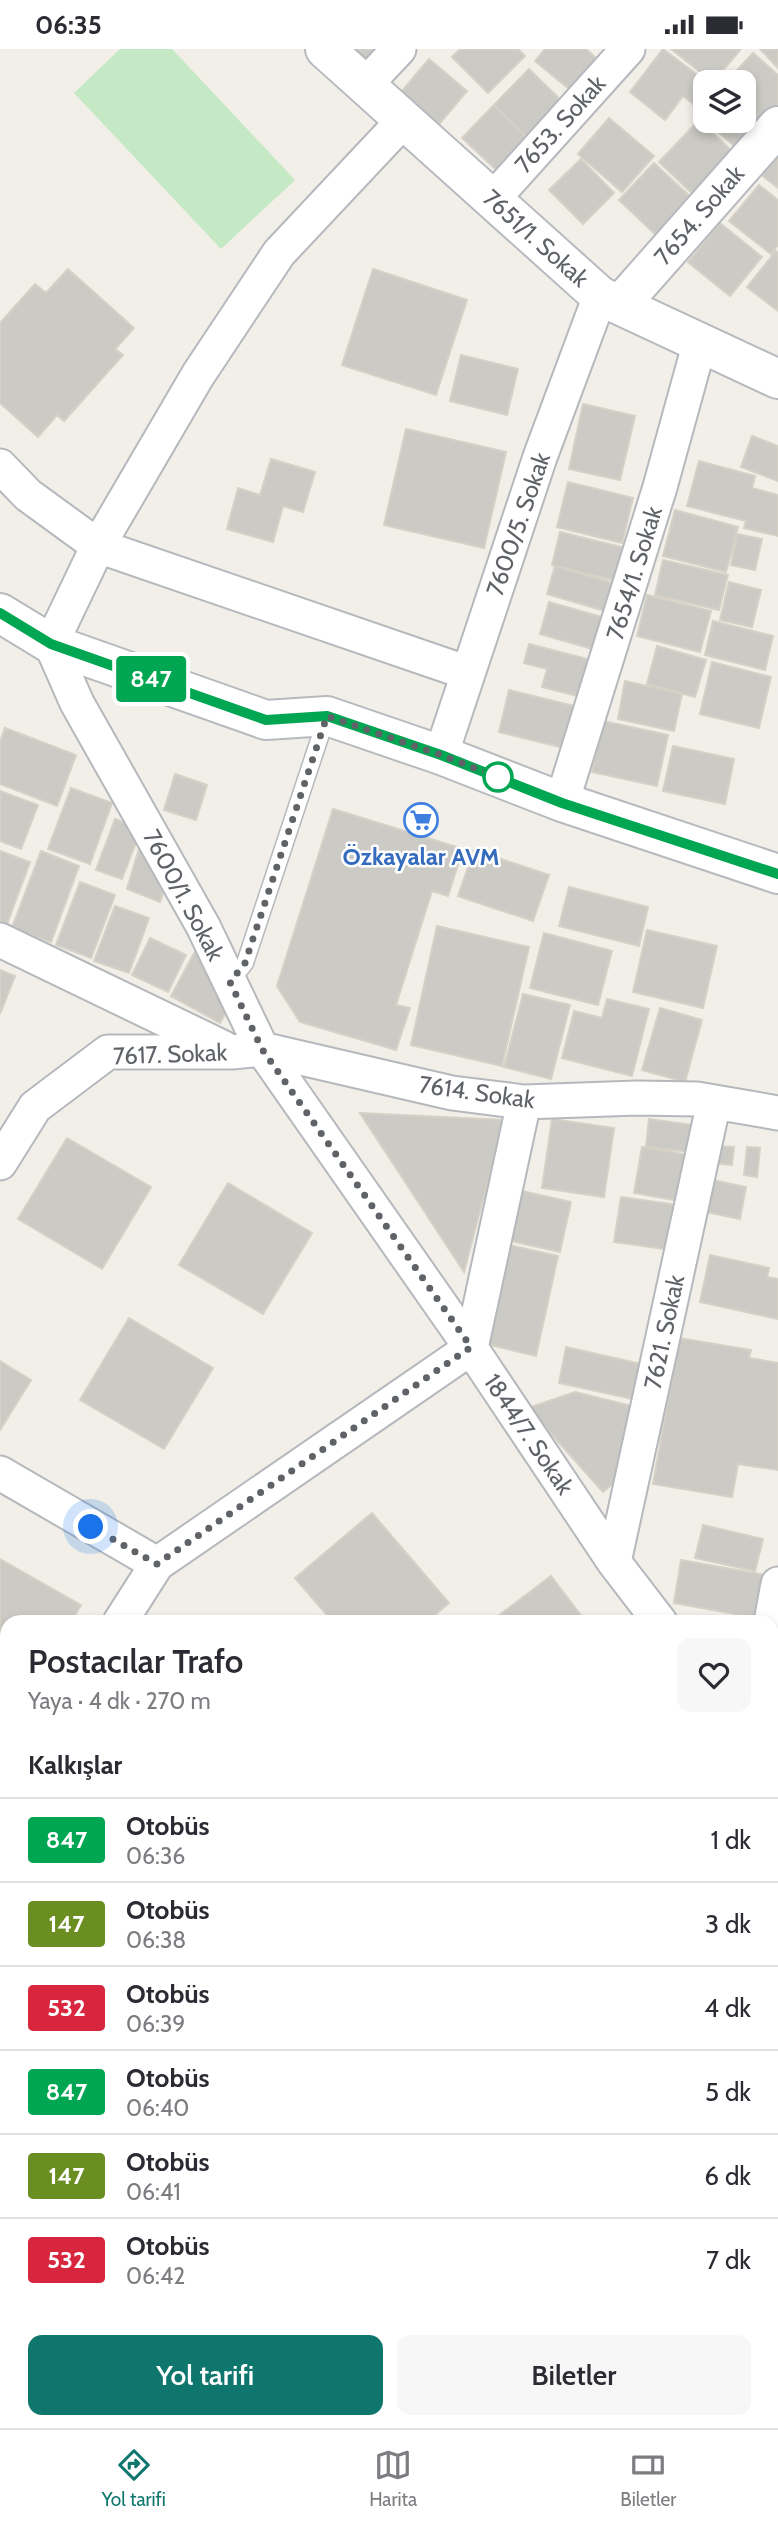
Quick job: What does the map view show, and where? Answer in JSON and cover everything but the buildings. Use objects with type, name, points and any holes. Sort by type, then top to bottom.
[{"type":"street","name":"7651/1. Sokak","points":[[325,49],[492,199],[610,300],[700,342],[774,370]]},
{"type":"street","points":[[365,85],[399,49]]},
{"type":"street","name":"7653. Sokak","points":[[492,199],[628,49]]},
{"type":"street","points":[[51,644],[99,546],[198,375],[279,253],[404,120]]},
{"type":"street","name":"7654. Sokak","points":[[610,300],[778,126]]},
{"type":"street","name":"7600/5. Sokak","points":[[441,755],[540,457],[610,300]]},
{"type":"street","name":"7654/1. Sokak","points":[[562,803],[660,487],[700,342]]},
{"type":"street","points":[[0,466],[28,495],[99,546],[468,673]]},
{"type":"street","points":[[0,613],[51,644],[266,720],[327,716],[441,755],[562,803],[778,874]]},
{"type":"street","name":"7600/1. Sokak","points":[[51,644],[77,703],[203,926],[230,982],[247,1051],[471,1347]]},
{"type":"street","name":"7614. Sokak","points":[[0,940],[247,1051],[452,1093],[524,1102],[697,1099],[778,1113]]},
{"type":"street","name":"7617. Sokak","points":[[0,1163],[35,1107],[108,1052],[247,1051]]},
{"type":"street","name":"1844/7. Sokak","points":[[524,1102],[471,1347],[614,1562],[655,1615]]},
{"type":"street","name":"7621. Sokak","points":[[614,1562],[714,1102]]},
{"type":"street","points":[[124,1615],[157,1564],[471,1347]]},
{"type":"street","points":[[0,1473],[157,1564]]},
{"type":"street","points":[[772,1615],[778,1584]]},
{"type":"lane","points":[[230,982],[245,963],[327,716]]},
{"type":"green space","points":[[120,49],[172,49],[295,180],[221,249],[74,93]]},
{"type":"bus line","name":"847","points":[[0,613],[51,644],[266,720],[327,716],[441,755],[562,803],[778,874]]},
{"type":"place","name":"Özkayalar AVM","points":[[421,820]]},
{"type":"route","points":[[91,1527],[157,1564],[471,1347],[262,1049],[230,982],[245,963],[327,716],[498,777]]}]
